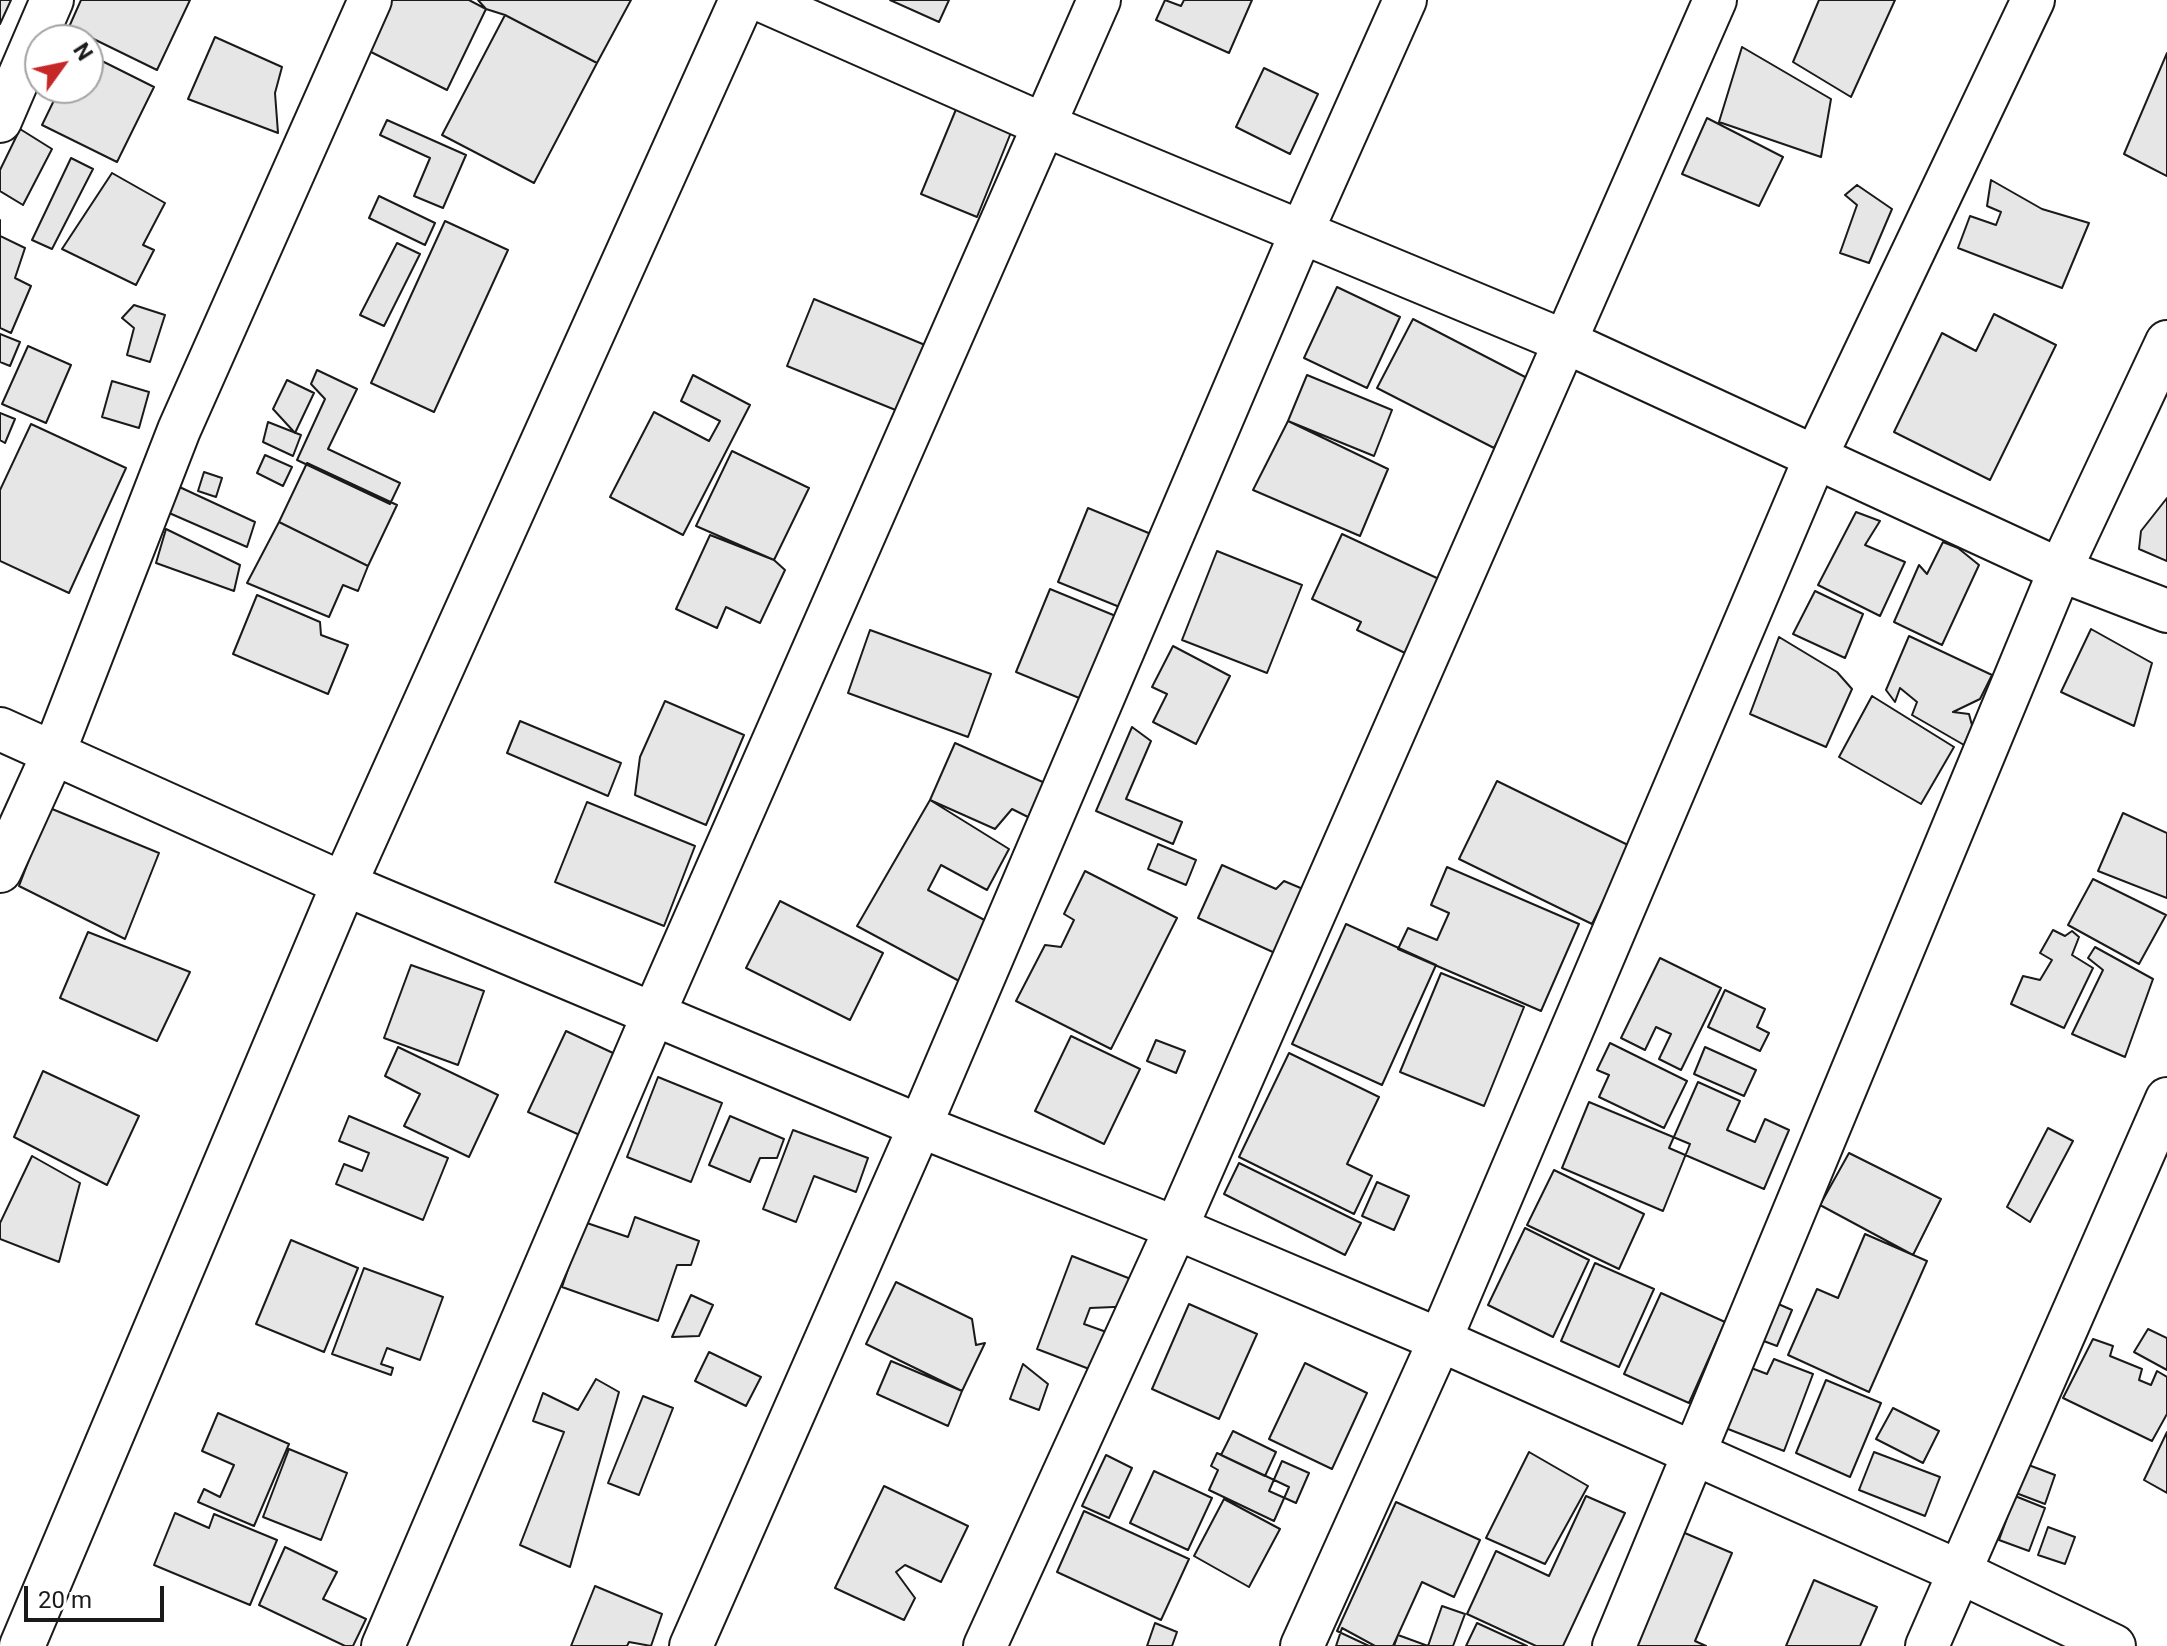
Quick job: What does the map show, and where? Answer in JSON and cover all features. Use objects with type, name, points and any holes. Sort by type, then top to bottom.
[{"type":"street","points":[[0,121],[52,0]]},
{"type":"street","points":[[0,871],[54,752],[179,430],[370,0]]},
{"type":"street","points":[[22,1646],[344,884],[742,0]]},
{"type":"street","points":[[761,0],[1044,125],[1566,342],[2060,570],[2167,611]]},
{"type":"street","points":[[383,1646],[654,1013],[1099,0]]},
{"type":"street","points":[[691,1646],[920,1126],[1302,231],[1405,0]]},
{"type":"street","points":[[985,1646],[1176,1228],[1715,0]]},
{"type":"street","points":[[1302,1646],[1440,1340],[1816,456],[2033,0]]},
{"type":"street","points":[[1614,1646],[2060,570],[2167,342]]},
{"type":"street","points":[[0,729],[344,884],[1440,1340],[1960,1572],[2114,1646]]},
{"type":"street","points":[[1927,1646],[2167,1099]]},
{"type":"building","points":[[0,0],[11,0],[0,24]]},
{"type":"building","points":[[81,0],[190,0],[157,70],[104,44],[104,24],[70,24]]},
{"type":"building","points":[[386,0],[469,0],[486,9],[447,90],[363,48]]},
{"type":"building","points":[[478,0],[631,0],[597,63],[505,15],[486,9]]},
{"type":"building","points":[[890,0],[949,0],[939,22]]},
{"type":"building","points":[[1165,0],[1181,6],[1184,0],[1252,0],[1229,53],[1156,20]]},
{"type":"building","points":[[1819,0],[1895,0],[1851,97],[1793,62]]},
{"type":"building","points":[[505,15],[597,63],[534,183],[442,135]]},
{"type":"building","points":[[215,37],[282,67],[275,93],[278,133],[188,99]]},
{"type":"building","points":[[1742,47],[1831,99],[1821,157],[1719,122]]},
{"type":"building","points":[[2167,53],[2167,176],[2124,154]]},
{"type":"building","points":[[104,62],[154,87],[117,162],[42,125],[52,104],[104,104]]},
{"type":"building","points":[[1264,68],[1318,94],[1290,154],[1236,127]]},
{"type":"building","points":[[957,107],[1012,130],[977,217],[921,194]]},
{"type":"building","points":[[1707,118],[1783,157],[1759,206],[1682,174]]},
{"type":"building","points":[[387,120],[466,155],[443,208],[414,196],[430,158],[380,135]]},
{"type":"building","points":[[20,129],[52,149],[23,205],[0,191],[0,170]]},
{"type":"building","points":[[71,158],[93,169],[52,249],[32,240]]},
{"type":"building","points":[[112,173],[165,203],[143,245],[154,250],[136,285],[62,249]]},
{"type":"building","points":[[1991,180],[2042,209],[2089,223],[2062,288],[1958,248],[1970,216],[1996,225],[2001,212],[1987,206]]},
{"type":"building","points":[[1857,185],[1892,209],[1869,263],[1840,253],[1857,205],[1845,195]]},
{"type":"building","points":[[379,196],[435,223],[425,245],[369,218]]},
{"type":"building","points":[[445,221],[508,250],[434,412],[371,383]]},
{"type":"building","points":[[0,236],[25,248],[15,278],[31,286],[11,333],[0,328]]},
{"type":"building","points":[[397,243],[420,254],[384,326],[360,315]]},
{"type":"building","points":[[1337,287],[1400,317],[1367,388],[1304,358]]},
{"type":"building","points":[[814,299],[925,345],[898,411],[787,366]]},
{"type":"building","points":[[134,305],[165,315],[150,362],[127,355],[134,328],[122,318]]},
{"type":"building","points":[[1994,314],[2056,345],[1990,480],[1894,432],[1942,333],[1976,351]]},
{"type":"building","points":[[1413,319],[1529,379],[1494,448],[1377,388]]},
{"type":"building","points":[[0,334],[20,342],[10,366],[0,362]]},
{"type":"building","points":[[28,346],[71,365],[46,423],[2,404]]},
{"type":"building","points":[[317,370],[357,389],[328,449],[400,483],[390,504],[297,460],[325,399],[311,384]]},
{"type":"building","points":[[693,375],[750,405],[683,535],[610,497],[654,412],[709,441],[720,421],[681,401]]},
{"type":"building","points":[[1307,375],[1392,410],[1374,456],[1288,421]]},
{"type":"building","points":[[287,380],[314,393],[295,433],[273,409]]},
{"type":"building","points":[[112,381],[149,392],[139,428],[102,417]]},
{"type":"building","points":[[0,413],[15,419],[5,443],[0,440]]},
{"type":"building","points":[[1288,421],[1388,469],[1360,536],[1253,490]]},
{"type":"building","points":[[268,422],[301,435],[293,456],[263,442]]},
{"type":"building","points":[[31,424],[126,468],[69,593],[0,561],[0,490]]},
{"type":"building","points":[[732,451],[809,488],[774,560],[696,526]]},
{"type":"building","points":[[265,455],[292,467],[283,486],[257,473]]},
{"type":"building","points":[[307,463],[397,505],[368,566],[279,522]]},
{"type":"building","points":[[204,472],[222,478],[216,497],[198,491]]},
{"type":"building","points":[[173,484],[255,522],[247,547],[160,509]]},
{"type":"building","points":[[2167,498],[2167,561],[2139,549],[2141,531]]},
{"type":"building","points":[[1088,508],[1151,534],[1122,608],[1058,582]]},
{"type":"building","points":[[1856,512],[1880,521],[1865,545],[1905,562],[1880,616],[1818,585]]},
{"type":"building","points":[[279,522],[368,566],[358,591],[343,585],[329,617],[247,583]]},
{"type":"building","points":[[166,529],[240,565],[234,591],[156,563]]},
{"type":"building","points":[[1342,534],[1439,579],[1405,653],[1357,630],[1361,622],[1312,599]]},
{"type":"building","points":[[710,535],[774,560],[785,570],[760,623],[726,607],[717,628],[676,609]]},
{"type":"building","points":[[1943,542],[1958,548],[1979,565],[1942,645],[1894,622],[1919,565],[1927,574]]},
{"type":"building","points":[[1217,551],[1302,585],[1267,673],[1182,640]]},
{"type":"building","points":[[1050,589],[1123,619],[1089,702],[1016,672]]},
{"type":"building","points":[[1815,591],[1863,614],[1845,658],[1793,634]]},
{"type":"building","points":[[257,595],[320,622],[321,635],[348,645],[328,694],[233,654]]},
{"type":"building","points":[[2091,629],[2152,663],[2134,726],[2061,692]]},
{"type":"building","points":[[870,630],[991,674],[968,737],[848,693]]},
{"type":"building","points":[[1909,636],[1992,675],[1980,699],[1953,712],[1969,714],[1973,729],[1964,745],[1912,715],[1917,702],[1900,688],[1895,702],[1886,690]]},
{"type":"building","points":[[1779,637],[1837,672],[1852,689],[1826,747],[1750,714]]},
{"type":"building","points":[[1173,646],[1230,676],[1196,744],[1153,722],[1167,694],[1152,687]]},
{"type":"building","points":[[1872,696],[1954,747],[1921,804],[1839,757]]},
{"type":"building","points":[[665,701],[744,735],[706,825],[635,795],[640,757]]},
{"type":"building","points":[[520,721],[621,763],[608,796],[507,753]]},
{"type":"building","points":[[1132,727],[1151,741],[1126,799],[1182,822],[1173,844],[1096,811]]},
{"type":"building","points":[[955,743],[1045,783],[1030,818],[1012,809],[995,829],[930,800]]},
{"type":"building","points":[[1497,781],[1630,846],[1592,924],[1459,859]]},
{"type":"building","points":[[930,800],[1009,849],[987,890],[941,865],[928,890],[992,924],[961,982],[857,926]]},
{"type":"building","points":[[587,802],[695,846],[664,926],[555,882]]},
{"type":"building","points":[[40,804],[159,853],[125,939],[19,886],[35,844]]},
{"type":"building","points":[[2123,813],[2167,833],[2167,898],[2098,871]]},
{"type":"building","points":[[1158,844],[1196,860],[1186,885],[1148,869]]},
{"type":"building","points":[[1222,865],[1276,889],[1284,881],[1303,889],[1275,953],[1198,918]]},
{"type":"building","points":[[1447,867],[1579,924],[1541,1011],[1398,949],[1408,928],[1437,940],[1449,913],[1431,905]]},
{"type":"building","points":[[1085,871],[1177,918],[1111,1049],[1016,1001],[1045,945],[1061,947],[1074,920],[1064,914]]},
{"type":"building","points":[[2093,879],[2166,915],[2139,964],[2068,925]]},
{"type":"building","points":[[780,901],[883,953],[850,1020],[746,968]]},
{"type":"building","points":[[1346,924],[1436,965],[1382,1085],[1292,1044]]},
{"type":"building","points":[[2053,930],[2065,936],[2072,931],[2079,937],[2072,955],[2093,968],[2064,1028],[2011,1004],[2023,976],[2040,980],[2052,960],[2040,953]]},
{"type":"building","points":[[88,932],[190,972],[157,1041],[60,998]]},
{"type":"building","points":[[2095,947],[2153,979],[2125,1057],[2072,1034],[2103,970],[2088,958]]},
{"type":"building","points":[[1660,958],[1721,988],[1681,1070],[1659,1059],[1671,1034],[1656,1027],[1645,1050],[1621,1038]]},
{"type":"building","points":[[411,965],[484,991],[458,1065],[384,1038]]},
{"type":"building","points":[[1441,973],[1524,1007],[1484,1106],[1400,1072]]},
{"type":"building","points":[[1725,990],[1765,1009],[1757,1027],[1769,1033],[1760,1051],[1708,1027]]},
{"type":"building","points":[[566,1031],[628,1060],[591,1140],[528,1112]]},
{"type":"building","points":[[1071,1036],[1140,1069],[1104,1144],[1035,1111]]},
{"type":"building","points":[[1156,1040],[1185,1051],[1176,1073],[1147,1061]]},
{"type":"building","points":[[1610,1043],[1687,1081],[1664,1128],[1599,1097],[1609,1075],[1597,1070]]},
{"type":"building","points":[[398,1047],[498,1095],[469,1157],[404,1126],[420,1094],[385,1076]]},
{"type":"building","points":[[1705,1047],[1756,1070],[1744,1096],[1694,1074]]},
{"type":"building","points":[[1289,1053],[1379,1097],[1347,1164],[1372,1176],[1354,1214],[1239,1157]]},
{"type":"building","points":[[43,1071],[139,1116],[107,1185],[14,1137]]},
{"type":"building","points":[[658,1077],[722,1103],[691,1182],[627,1157]]},
{"type":"building","points":[[1698,1082],[1740,1101],[1727,1130],[1755,1142],[1765,1119],[1789,1130],[1764,1189],[1669,1148]]},
{"type":"building","points":[[1589,1102],[1690,1144],[1663,1211],[1562,1168]]},
{"type":"building","points":[[349,1116],[448,1158],[423,1220],[336,1184],[344,1164],[362,1171],[369,1153],[339,1141]]},
{"type":"building","points":[[730,1116],[784,1139],[777,1158],[760,1158],[750,1182],[709,1165]]},
{"type":"building","points":[[2048,1128],[2073,1141],[2030,1222],[2007,1207]]},
{"type":"building","points":[[793,1130],[868,1158],[856,1192],[814,1176],[796,1222],[763,1209]]},
{"type":"building","points":[[1849,1153],[1941,1199],[1913,1255],[1820,1205]]},
{"type":"building","points":[[32,1156],[80,1183],[59,1262],[0,1239],[0,1223]]},
{"type":"building","points":[[1239,1163],[1361,1223],[1345,1255],[1224,1194]]},
{"type":"building","points":[[1554,1170],[1644,1214],[1619,1269],[1527,1225]]},
{"type":"building","points":[[1377,1182],[1409,1196],[1394,1230],[1362,1216]]},
{"type":"building","points":[[635,1217],[699,1241],[691,1265],[677,1265],[658,1321],[562,1287],[584,1222],[628,1237]]},
{"type":"building","points":[[1525,1228],[1589,1260],[1553,1337],[1488,1305]]},
{"type":"building","points":[[1865,1234],[1927,1261],[1869,1392],[1788,1355],[1817,1289],[1838,1298]]},
{"type":"building","points":[[291,1240],[358,1268],[324,1352],[256,1324]]},
{"type":"building","points":[[1072,1256],[1136,1281],[1138,1306],[1090,1308],[1084,1324],[1112,1334],[1097,1372],[1037,1349]]},
{"type":"building","points":[[1595,1263],[1654,1289],[1619,1367],[1561,1341]]},
{"type":"building","points":[[364,1268],[443,1297],[420,1360],[387,1348],[381,1364],[393,1368],[391,1375],[332,1354]]},
{"type":"building","points":[[896,1282],[972,1319],[976,1345],[985,1343],[962,1391],[866,1344]]},
{"type":"building","points":[[1661,1293],[1725,1322],[1689,1403],[1624,1374]]},
{"type":"building","points":[[691,1295],[713,1305],[699,1336],[672,1337]]},
{"type":"building","points":[[1776,1303],[1792,1310],[1777,1346],[1761,1340]]},
{"type":"building","points":[[1189,1304],[1257,1334],[1219,1419],[1152,1389]]},
{"type":"building","points":[[2148,1329],[2167,1338],[2167,1370],[2134,1352]]},
{"type":"building","points":[[2093,1339],[2113,1346],[2110,1356],[2142,1369],[2139,1380],[2151,1385],[2157,1371],[2167,1377],[2167,1414],[2152,1441],[2063,1398]]},
{"type":"building","points":[[709,1352],[761,1377],[746,1406],[695,1381]]},
{"type":"building","points":[[1774,1359],[1813,1374],[1784,1451],[1723,1427],[1746,1366],[1767,1374]]},
{"type":"building","points":[[891,1361],[962,1391],[948,1426],[877,1394]]},
{"type":"building","points":[[1305,1363],[1367,1393],[1332,1469],[1269,1439]]},
{"type":"building","points":[[1023,1364],[1048,1384],[1039,1410],[1010,1399]]},
{"type":"building","points":[[596,1379],[619,1392],[570,1567],[520,1545],[564,1432],[533,1421],[543,1393],[578,1410]]},
{"type":"building","points":[[1826,1380],[1881,1403],[1850,1477],[1796,1453]]},
{"type":"building","points":[[643,1396],[673,1408],[639,1495],[608,1483]]},
{"type":"building","points":[[1893,1408],[1939,1431],[1923,1463],[1876,1439]]},
{"type":"building","points":[[218,1413],[289,1444],[254,1526],[198,1502],[204,1489],[220,1497],[234,1465],[202,1451]]},
{"type":"building","points":[[1233,1431],[1276,1452],[1265,1476],[1221,1455]]},
{"type":"building","points":[[2167,1432],[2167,1493],[2144,1480]]},
{"type":"building","points":[[289,1449],[347,1473],[321,1540],[263,1517]]},
{"type":"building","points":[[1529,1452],[1588,1486],[1545,1564],[1486,1538]]},
{"type":"building","points":[[1874,1452],[1940,1477],[1925,1516],[1859,1490]]},
{"type":"building","points":[[1217,1453],[1289,1487],[1274,1521],[1209,1490],[1218,1470],[1211,1466]]},
{"type":"building","points":[[1106,1455],[1132,1468],[1109,1518],[1082,1506]]},
{"type":"building","points":[[1282,1461],[1309,1473],[1296,1503],[1269,1491]]},
{"type":"building","points":[[2026,1464],[2055,1475],[2045,1504],[2016,1493]]},
{"type":"building","points":[[1154,1471],[1212,1498],[1188,1550],[1130,1523]]},
{"type":"building","points":[[884,1486],[968,1526],[941,1582],[905,1565],[896,1572],[915,1598],[904,1620],[835,1588]]},
{"type":"building","points":[[1586,1496],[1625,1513],[1563,1646],[1536,1646],[1467,1614],[1496,1551],[1549,1576]]},
{"type":"building","points":[[2015,1496],[2045,1508],[2029,1551],[1999,1540]]},
{"type":"building","points":[[1224,1499],[1280,1529],[1249,1587],[1194,1556]]},
{"type":"building","points":[[1396,1502],[1480,1540],[1454,1597],[1422,1582],[1393,1646],[1369,1646],[1337,1631]]},
{"type":"building","points":[[1084,1511],[1189,1559],[1161,1620],[1057,1572]]},
{"type":"building","points":[[175,1513],[209,1528],[214,1514],[277,1540],[250,1605],[154,1565]]},
{"type":"building","points":[[2048,1527],[2075,1537],[2065,1564],[2038,1555]]},
{"type":"building","points":[[1680,1531],[1732,1553],[1695,1641],[1706,1646],[1631,1646]]},
{"type":"building","points":[[285,1547],[337,1572],[323,1599],[366,1619],[353,1646],[345,1646],[259,1605]]},
{"type":"building","points":[[1814,1580],[1877,1607],[1860,1646],[1786,1646]]},
{"type":"building","points":[[595,1586],[662,1614],[651,1646],[629,1642],[627,1646],[571,1646]]},
{"type":"building","points":[[1442,1606],[1465,1614],[1453,1646],[1428,1646]]},
{"type":"building","points":[[1155,1623],[1177,1632],[1172,1646],[1147,1646]]},
{"type":"building","points":[[1477,1623],[1527,1646],[1466,1646]]},
{"type":"building","points":[[1342,1628],[1375,1646],[1336,1646]]},
{"type":"building","points":[[1398,1635],[1428,1646],[1394,1646]]}]
